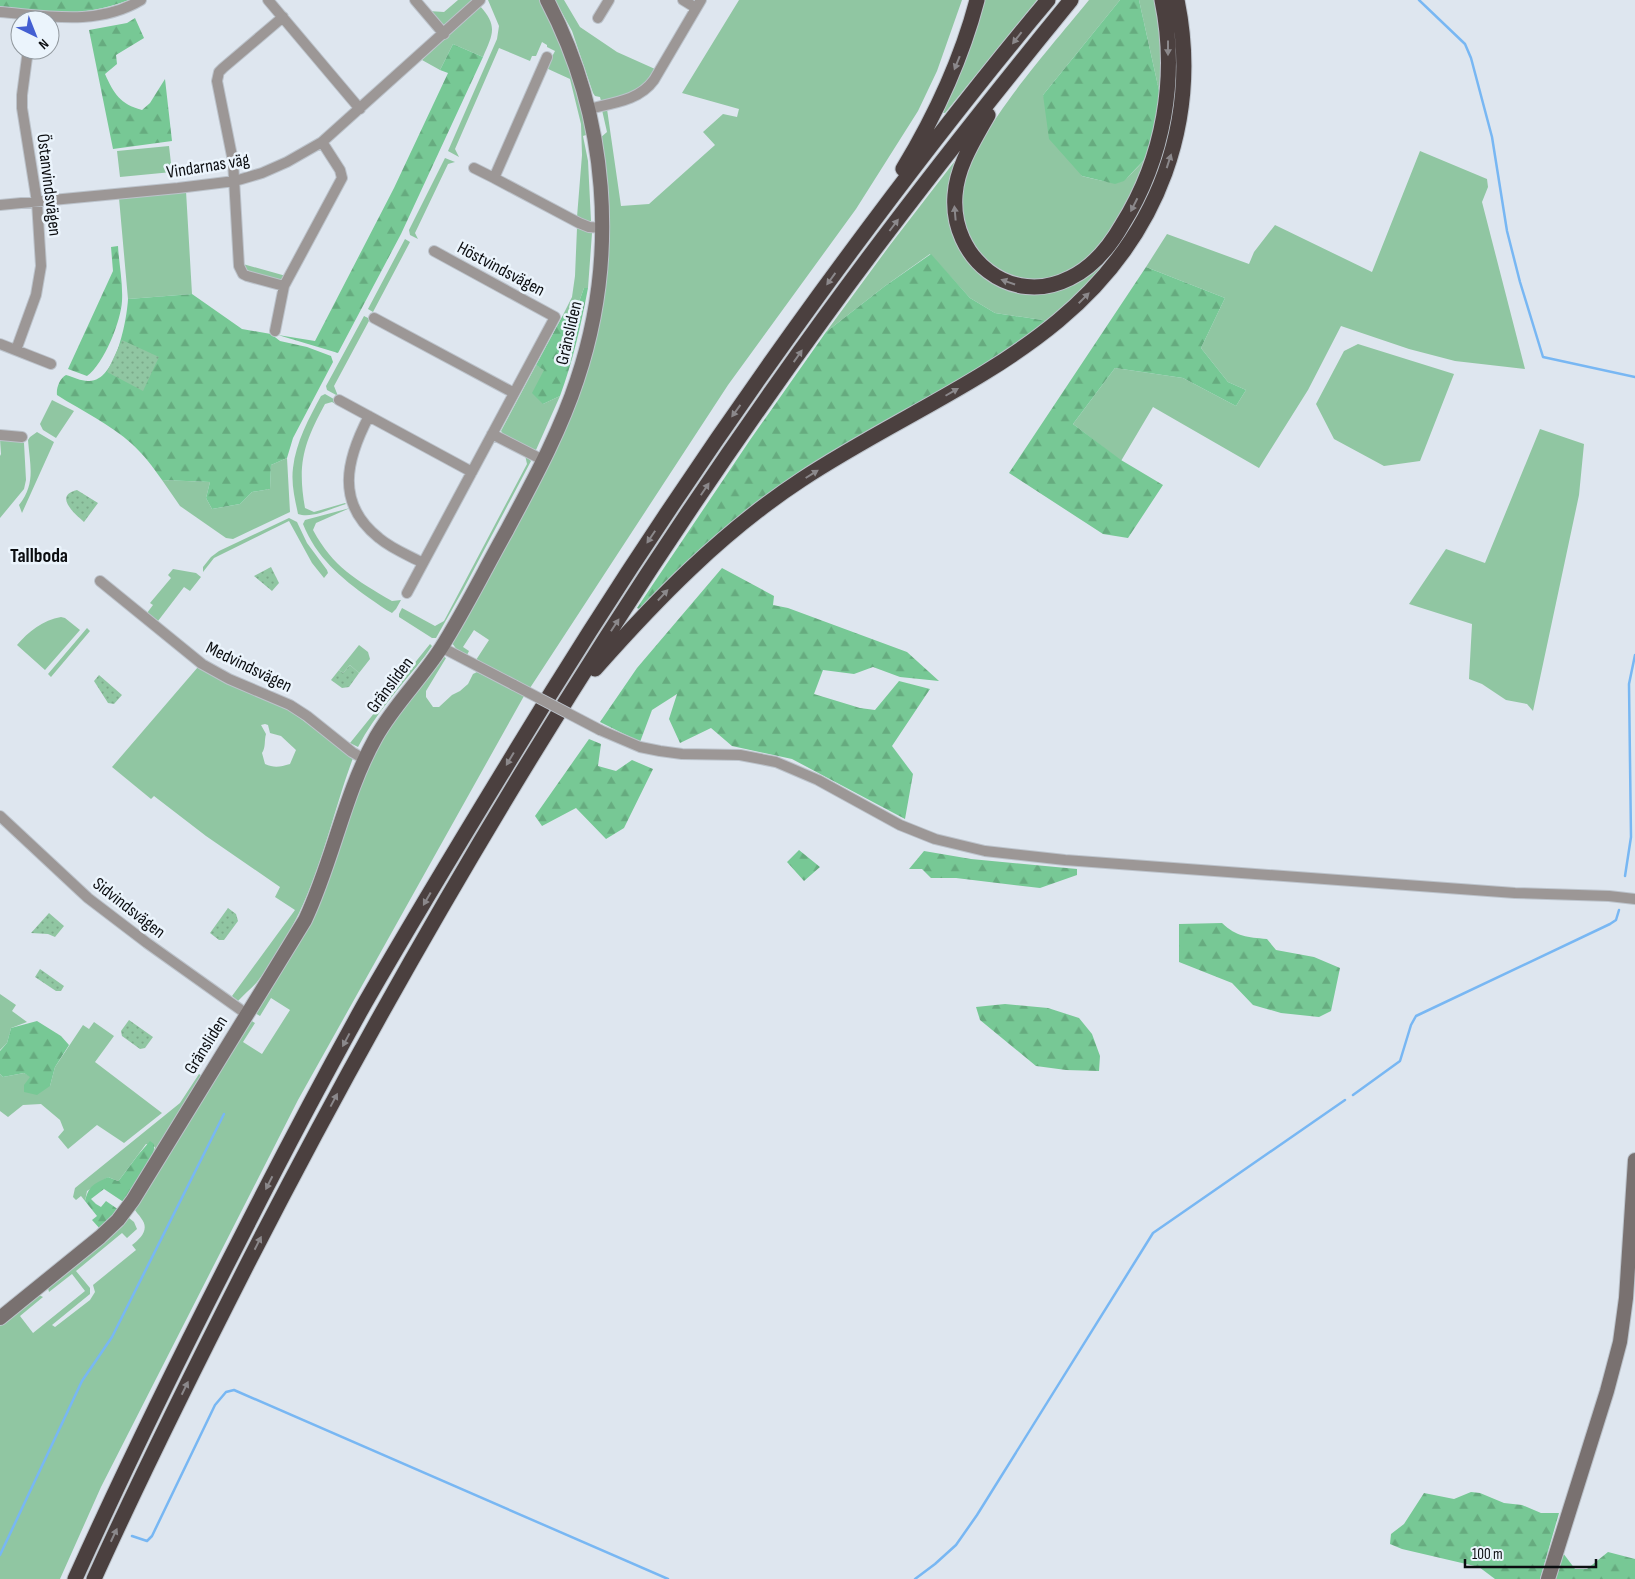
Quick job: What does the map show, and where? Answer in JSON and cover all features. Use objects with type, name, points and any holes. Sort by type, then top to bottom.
[{"type":"highway","points":[[860,240],[924,133],[946,91],[970,28],[977,0]]},
{"type":"highway","points":[[75,1579],[176,1365],[271,1179],[363,1007],[442,871],[555,685],[720,433],[860,240],[940,135],[1048,0]]},
{"type":"highway","points":[[94,1579],[192,1374],[282,1197],[378,1017],[457,880],[563,706],[724,461],[818,326],[948,153],[1071,0]]},
{"type":"highway","points":[[1010,75],[975,138],[962,168],[955,192],[956,224],[968,250],[990,273],[1015,284],[1035,287],[1050,286],[1070,279],[1086,268],[1102,253],[1117,234],[1130,212],[1149,172],[1162,128],[1168,83],[1168,36],[1162,0]]},
{"type":"highway","points":[[563,706],[671,587],[740,524],[821,468],[966,384],[1020,350],[1069,312],[1102,279],[1127,246],[1151,206],[1175,141],[1184,85],[1182,30],[1177,0]]},
{"type":"street","points":[[60,18],[82,18],[117,12],[141,0]]},
{"type":"street","points":[[268,0],[360,109]]},
{"type":"street","points":[[415,0],[444,34]]},
{"type":"street","name":"Vindarnas väg","points":[[0,205],[178,188],[235,181],[262,173],[322,142],[480,0]]},
{"type":"street","name":"Gränsliden","points":[[0,1318],[100,1237],[126,1210],[248,1015],[295,938],[314,902],[364,759],[384,723],[441,647],[482,576],[543,460],[567,407],[585,357],[598,293],[602,228],[600,174],[588,109],[571,52],[547,0]]},
{"type":"street","points":[[598,18],[608,0]]},
{"type":"street","points":[[588,109],[634,98],[646,90],[654,80],[698,4],[683,0]]},
{"type":"street","points":[[283,17],[223,68],[216,81],[233,161],[240,270],[247,276],[284,286]]},
{"type":"street","points":[[494,178],[547,57]]},
{"type":"street","name":"Östanvindsvägen","points":[[16,350],[40,280],[41,251],[37,202],[22,108],[27,60]]},
{"type":"street","points":[[275,331],[284,286],[342,178],[340,170],[322,142]]},
{"type":"street","points":[[474,168],[579,223],[589,227],[602,228]]},
{"type":"street","name":"Höstvindsvägen","points":[[407,593],[556,317],[434,251]]},
{"type":"street","points":[[374,318],[514,393]]},
{"type":"street","points":[[0,344],[51,364]]},
{"type":"street","points":[[339,400],[472,472]]},
{"type":"street","points":[[369,416],[358,438],[349,465],[350,488],[354,504],[365,524],[380,539],[423,563]]},
{"type":"street","points":[[492,434],[543,460]]},
{"type":"street","points":[[0,435],[22,437]]},
{"type":"street","name":"Medvindsvägen","points":[[100,581],[202,664],[229,679],[290,705],[364,759]]},
{"type":"street","points":[[441,647],[600,730],[640,747],[660,752],[682,754],[740,755],[776,762],[818,780],[900,825],[934,839],[985,851],[1064,860],[1515,894],[1608,896],[1635,899]]},
{"type":"street","name":"Sidvindsvägen","points":[[0,816],[88,898],[248,1015]]},
{"type":"street","points":[[1548,1579],[1607,1391],[1620,1342],[1634,1215],[1635,1160]]},
{"type":"green space","points":[[0,0],[129,0],[112,6],[65,13],[60,13],[60,10],[20,10],[0,7]]},
{"type":"green space","points":[[458,0],[474,0],[447,25],[443,25],[429,11],[444,12]]},
{"type":"green space","points":[[488,0],[542,0],[573,74],[589,134],[583,136],[588,161],[591,221],[577,217],[582,155],[581,124],[570,79],[546,68],[555,51],[542,42],[536,56],[532,56],[530,61],[499,48],[455,149],[459,157],[448,151],[497,39],[499,26]]},
{"type":"green space","points":[[555,0],[564,0],[580,27],[617,52],[655,69],[644,84],[632,93],[618,98],[601,101],[600,97],[595,96],[572,31]]},
{"type":"green space","points":[[739,0],[962,0],[937,71],[918,111],[856,209],[728,385],[530,688],[476,660],[489,640],[474,630],[463,647],[469,651],[467,655],[457,650],[452,643],[595,339],[600,138],[607,132],[602,110],[607,109],[621,206],[649,204],[715,145],[703,132],[723,114],[737,117],[739,109],[682,93]]},
{"type":"green space","points":[[983,0],[1037,0],[945,113],[940,112]]},
{"type":"green space","points":[[1089,0],[1120,0],[1043,95],[1082,176],[1106,182],[1119,182],[1131,174],[1147,157],[1132,193],[1119,217],[1096,249],[1082,263],[1063,274],[1045,280],[1032,280],[1001,272],[983,259],[971,242],[967,232],[961,201],[968,169],[980,144],[1015,91]]},
{"type":"green space","points":[[1120,0],[1139,0],[1160,95],[1156,125],[1147,157],[1124,181],[1115,184],[1082,176],[1049,139],[1043,95]]},
{"type":"green space","points":[[1139,0],[1154,0],[1160,48],[1160,95]]},
{"type":"green space","points":[[1167,0],[1171,0],[1176,36],[1177,63],[1171,122],[1158,173],[1148,197],[1123,242],[1087,285],[1049,321],[995,313],[970,298],[930,254],[826,332],[961,153],[949,214],[957,244],[965,258],[974,267],[997,284],[1080,281],[1096,269],[1155,172]]},
{"type":"green space","points":[[480,6],[489,19],[492,30],[483,57],[453,44],[440,70],[422,60]]},
{"type":"green space","points":[[135,18],[144,38],[116,55],[117,64],[105,74],[111,87],[123,101],[134,108],[142,110],[150,103],[165,79],[172,141],[113,149],[89,30],[127,23]]},
{"type":"green space","points":[[453,44],[483,57],[401,234],[338,353],[278,335],[315,341],[394,188],[448,73],[440,70]]},
{"type":"green space","points":[[169,146],[172,172],[120,177],[117,151]]},
{"type":"green space","points":[[1420,151],[1487,179],[1488,187],[1482,202],[1525,369],[1455,361],[1409,349],[1341,326],[1308,390],[1259,468],[1153,407],[1121,461],[1073,424],[1115,368],[1183,378],[1236,406],[1246,390],[1228,382],[1201,348],[1225,298],[1146,267],[1167,234],[1249,264],[1254,252],[1275,225],[1372,272]]},
{"type":"green space","points":[[445,158],[455,162],[448,164],[415,233],[418,239],[410,235],[409,230]]},
{"type":"green space","points":[[186,191],[192,294],[128,299],[119,198]]},
{"type":"green space","points":[[577,228],[592,233],[588,288],[584,288],[575,313],[563,315],[572,297]]},
{"type":"green space","points":[[405,239],[410,242],[373,312],[368,309]]},
{"type":"green space","points":[[118,246],[122,287],[121,309],[115,330],[100,362],[87,376],[68,369],[113,271],[111,247]]},
{"type":"green space","points":[[931,254],[970,298],[995,313],[1049,321],[1032,334],[736,519],[684,564],[641,610],[637,608],[750,440],[826,332],[885,286]]},
{"type":"green space","points":[[243,264],[286,276],[278,281],[250,273]]},
{"type":"green space","points":[[1146,267],[1225,298],[1201,348],[1228,382],[1246,390],[1236,406],[1183,378],[1115,368],[1073,424],[1121,460],[1163,485],[1128,538],[1103,534],[1009,473]]},
{"type":"green space","points":[[584,288],[588,288],[579,329],[569,370],[560,396],[543,404],[532,393],[544,370],[536,365],[563,315],[575,313]]},
{"type":"green space","points":[[192,294],[242,329],[271,334],[280,341],[307,347],[331,356],[333,362],[293,438],[287,458],[271,465],[270,489],[252,492],[240,504],[212,509],[206,498],[210,482],[162,480],[136,448],[123,437],[57,395],[59,383],[66,375],[88,381],[98,379],[106,372],[118,348],[128,299]]},
{"type":"green space","points":[[364,316],[370,319],[334,386],[338,396],[327,390],[326,386]]},
{"type":"green space","points":[[122,340],[159,357],[143,391],[107,372]]},
{"type":"green space","points":[[1358,344],[1454,374],[1420,461],[1384,466],[1334,439],[1316,404],[1344,351]]},
{"type":"green space","points":[[536,365],[544,369],[543,404],[560,396],[536,450],[517,443],[501,431]]},
{"type":"green space","points":[[325,394],[339,402],[337,405],[332,402],[325,404],[307,442],[302,466],[305,508],[314,512],[346,504],[316,514],[298,514],[293,474],[295,458],[308,422],[321,396]]},
{"type":"green space","points":[[52,400],[74,411],[56,438],[43,430],[40,424]]},
{"type":"green space","points":[[1540,429],[1584,444],[1579,495],[1533,711],[1527,704],[1506,700],[1482,684],[1469,679],[1472,624],[1409,604],[1446,549],[1485,563]]},
{"type":"green space","points":[[37,432],[54,442],[22,513],[19,505],[28,489],[31,474],[28,440]]},
{"type":"green space","points":[[0,439],[24,443],[26,480],[24,489],[0,518],[1,454]]},
{"type":"green space","points":[[525,455],[531,461],[463,590],[436,638],[432,638],[399,617],[402,608],[435,626],[444,621],[527,464]]},
{"type":"green space","points":[[287,458],[290,512],[233,539],[226,538],[180,506],[162,480],[210,482],[206,498],[212,509],[240,504],[252,492],[270,489],[271,465]]},
{"type":"green space","points":[[77,490],[98,503],[84,522],[66,501],[70,493]]},
{"type":"green space","points":[[350,508],[316,523],[313,530],[329,554],[346,572],[392,601],[401,600],[392,613],[359,590],[330,566],[315,547],[303,524],[305,520]]},
{"type":"green space","points":[[289,518],[297,522],[307,543],[327,570],[328,573],[324,578],[312,563],[289,521],[214,558],[203,572],[203,567],[219,551]]},
{"type":"green space","points":[[271,567],[279,583],[272,591],[254,576]]},
{"type":"green space","points":[[722,568],[774,596],[773,605],[788,608],[907,652],[939,681],[900,677],[873,667],[854,674],[823,670],[814,694],[860,708],[875,710],[899,681],[930,689],[892,746],[913,774],[905,819],[792,759],[732,746],[711,728],[680,743],[669,719],[677,694],[652,710],[640,742],[600,722],[637,668]]},
{"type":"green space","points":[[173,569],[196,573],[201,577],[190,591],[184,587],[158,621],[147,613],[153,605],[150,603],[171,578],[168,575]]},
{"type":"green space","points":[[61,617],[80,630],[45,670],[17,645],[36,627]]},
{"type":"green space","points":[[87,628],[90,631],[51,677],[48,674]]},
{"type":"green space","points":[[430,644],[432,646],[381,711],[358,747],[350,743]]},
{"type":"green space","points":[[359,645],[368,652],[370,659],[359,673],[350,665],[343,673],[339,670]]},
{"type":"green space","points":[[441,655],[446,658],[426,691],[426,697],[433,707],[439,707],[452,695],[460,691],[468,684],[473,674],[477,672],[524,696],[298,1100],[101,1487],[60,1579],[0,1579],[0,1324],[39,1295],[43,1297],[20,1316],[33,1333],[85,1291],[72,1274],[49,1292],[48,1288],[125,1219],[129,1218],[134,1222],[137,1229],[127,1238],[122,1233],[76,1271],[90,1288],[90,1294],[52,1325],[55,1327],[90,1300],[95,1292],[93,1285],[136,1250],[132,1245],[141,1236],[145,1226],[134,1208],[231,1054],[250,1020],[255,1023],[243,1042],[262,1054],[290,1010],[271,998],[260,1016],[255,1013],[305,932],[321,898],[358,791],[377,748],[403,707]]},
{"type":"green space","points":[[350,665],[359,673],[349,687],[342,688],[331,680],[339,670],[343,673]]},
{"type":"green space","points":[[198,667],[231,685],[288,709],[353,758],[322,856],[299,913],[269,966],[257,982],[238,1001],[232,996],[295,910],[275,897],[280,887],[206,836],[154,796],[151,799],[112,767]],"holes":[[[261,725],[268,725],[270,733],[281,736],[296,750],[290,764],[277,767],[265,764],[262,753],[266,734]]]},
{"type":"green space","points":[[99,675],[122,695],[114,704],[108,703],[94,681]]},
{"type":"green space","points":[[589,739],[601,744],[598,766],[616,771],[632,760],[653,769],[624,828],[606,839],[576,808],[542,826],[535,816]]},
{"type":"green space","points":[[799,850],[820,867],[804,881],[787,862]]},
{"type":"green space","points":[[924,851],[971,859],[1077,869],[1077,875],[1040,888],[956,878],[931,878],[922,869],[909,869]]},
{"type":"green space","points":[[228,908],[236,914],[238,921],[224,940],[219,940],[210,933]]},
{"type":"green space","points":[[49,913],[64,926],[55,937],[48,934],[31,933]]},
{"type":"green space","points":[[1222,923],[1243,936],[1267,939],[1276,950],[1314,957],[1340,968],[1331,1011],[1319,1017],[1281,1013],[1253,1005],[1232,983],[1179,962],[1179,924]]},
{"type":"green space","points":[[40,969],[64,986],[61,991],[56,991],[35,977]]},
{"type":"green space","points":[[0,994],[16,1005],[12,1011],[27,1022],[11,1028],[7,1043],[0,1050]]},
{"type":"green space","points":[[1005,1004],[1048,1008],[1079,1018],[1092,1034],[1100,1056],[1099,1071],[1066,1070],[1036,1066],[980,1020],[976,1007]]},
{"type":"green space","points":[[129,1020],[153,1037],[145,1048],[140,1049],[122,1036],[121,1031]]},
{"type":"green space","points":[[37,1021],[61,1036],[69,1045],[55,1067],[50,1086],[37,1095],[24,1092],[24,1085],[30,1077],[24,1073],[3,1077],[0,1074],[0,1051],[7,1043],[11,1028]]},
{"type":"green space","points":[[94,1022],[114,1036],[95,1062],[162,1113],[124,1143],[97,1125],[68,1149],[58,1137],[64,1130],[60,1120],[41,1104],[23,1105],[8,1117],[0,1111],[0,1074],[3,1077],[24,1073],[50,1086],[55,1067],[83,1025],[89,1029]]},
{"type":"green space","points":[[199,1074],[205,1078],[151,1161],[155,1147],[146,1144],[118,1181],[108,1177],[87,1191],[85,1201],[81,1196],[76,1200],[73,1197],[75,1188],[180,1103]]},
{"type":"green space","points":[[150,1141],[154,1144],[152,1159],[144,1175],[125,1203],[104,1189],[91,1199],[101,1207],[106,1201],[119,1210],[101,1230],[92,1220],[97,1216],[85,1201],[88,1191],[96,1183],[108,1177],[118,1181]]},
{"type":"green space","points":[[1471,1492],[1480,1493],[1504,1503],[1522,1505],[1541,1513],[1559,1513],[1540,1579],[1495,1579],[1479,1567],[1402,1549],[1390,1544],[1391,1534],[1404,1524],[1424,1493],[1454,1499]]},
{"type":"green space","points":[[1608,1552],[1635,1559],[1635,1579],[1555,1579],[1563,1553],[1575,1569],[1587,1569]]},
{"type":"waterway","points":[[1419,0],[1465,44],[1471,58],[1492,137],[1507,231],[1520,282],[1543,357],[1635,377]]},
{"type":"waterway","points":[[1625,876],[1631,837],[1629,684],[1635,655]]},
{"type":"waterway","points":[[1353,1095],[1400,1061],[1411,1025],[1416,1016],[1610,924],[1616,920],[1619,910]]},
{"type":"waterway","points":[[915,1579],[956,1545],[977,1515],[1153,1233],[1345,1100]]},
{"type":"waterway","points":[[0,1555],[82,1381],[112,1337],[224,1114]]},
{"type":"waterway","points":[[132,1536],[147,1541],[152,1536],[215,1405],[226,1392],[234,1390],[668,1579]]},
{"type":"district","name":"Tallboda","points":[[39,556]]}]
